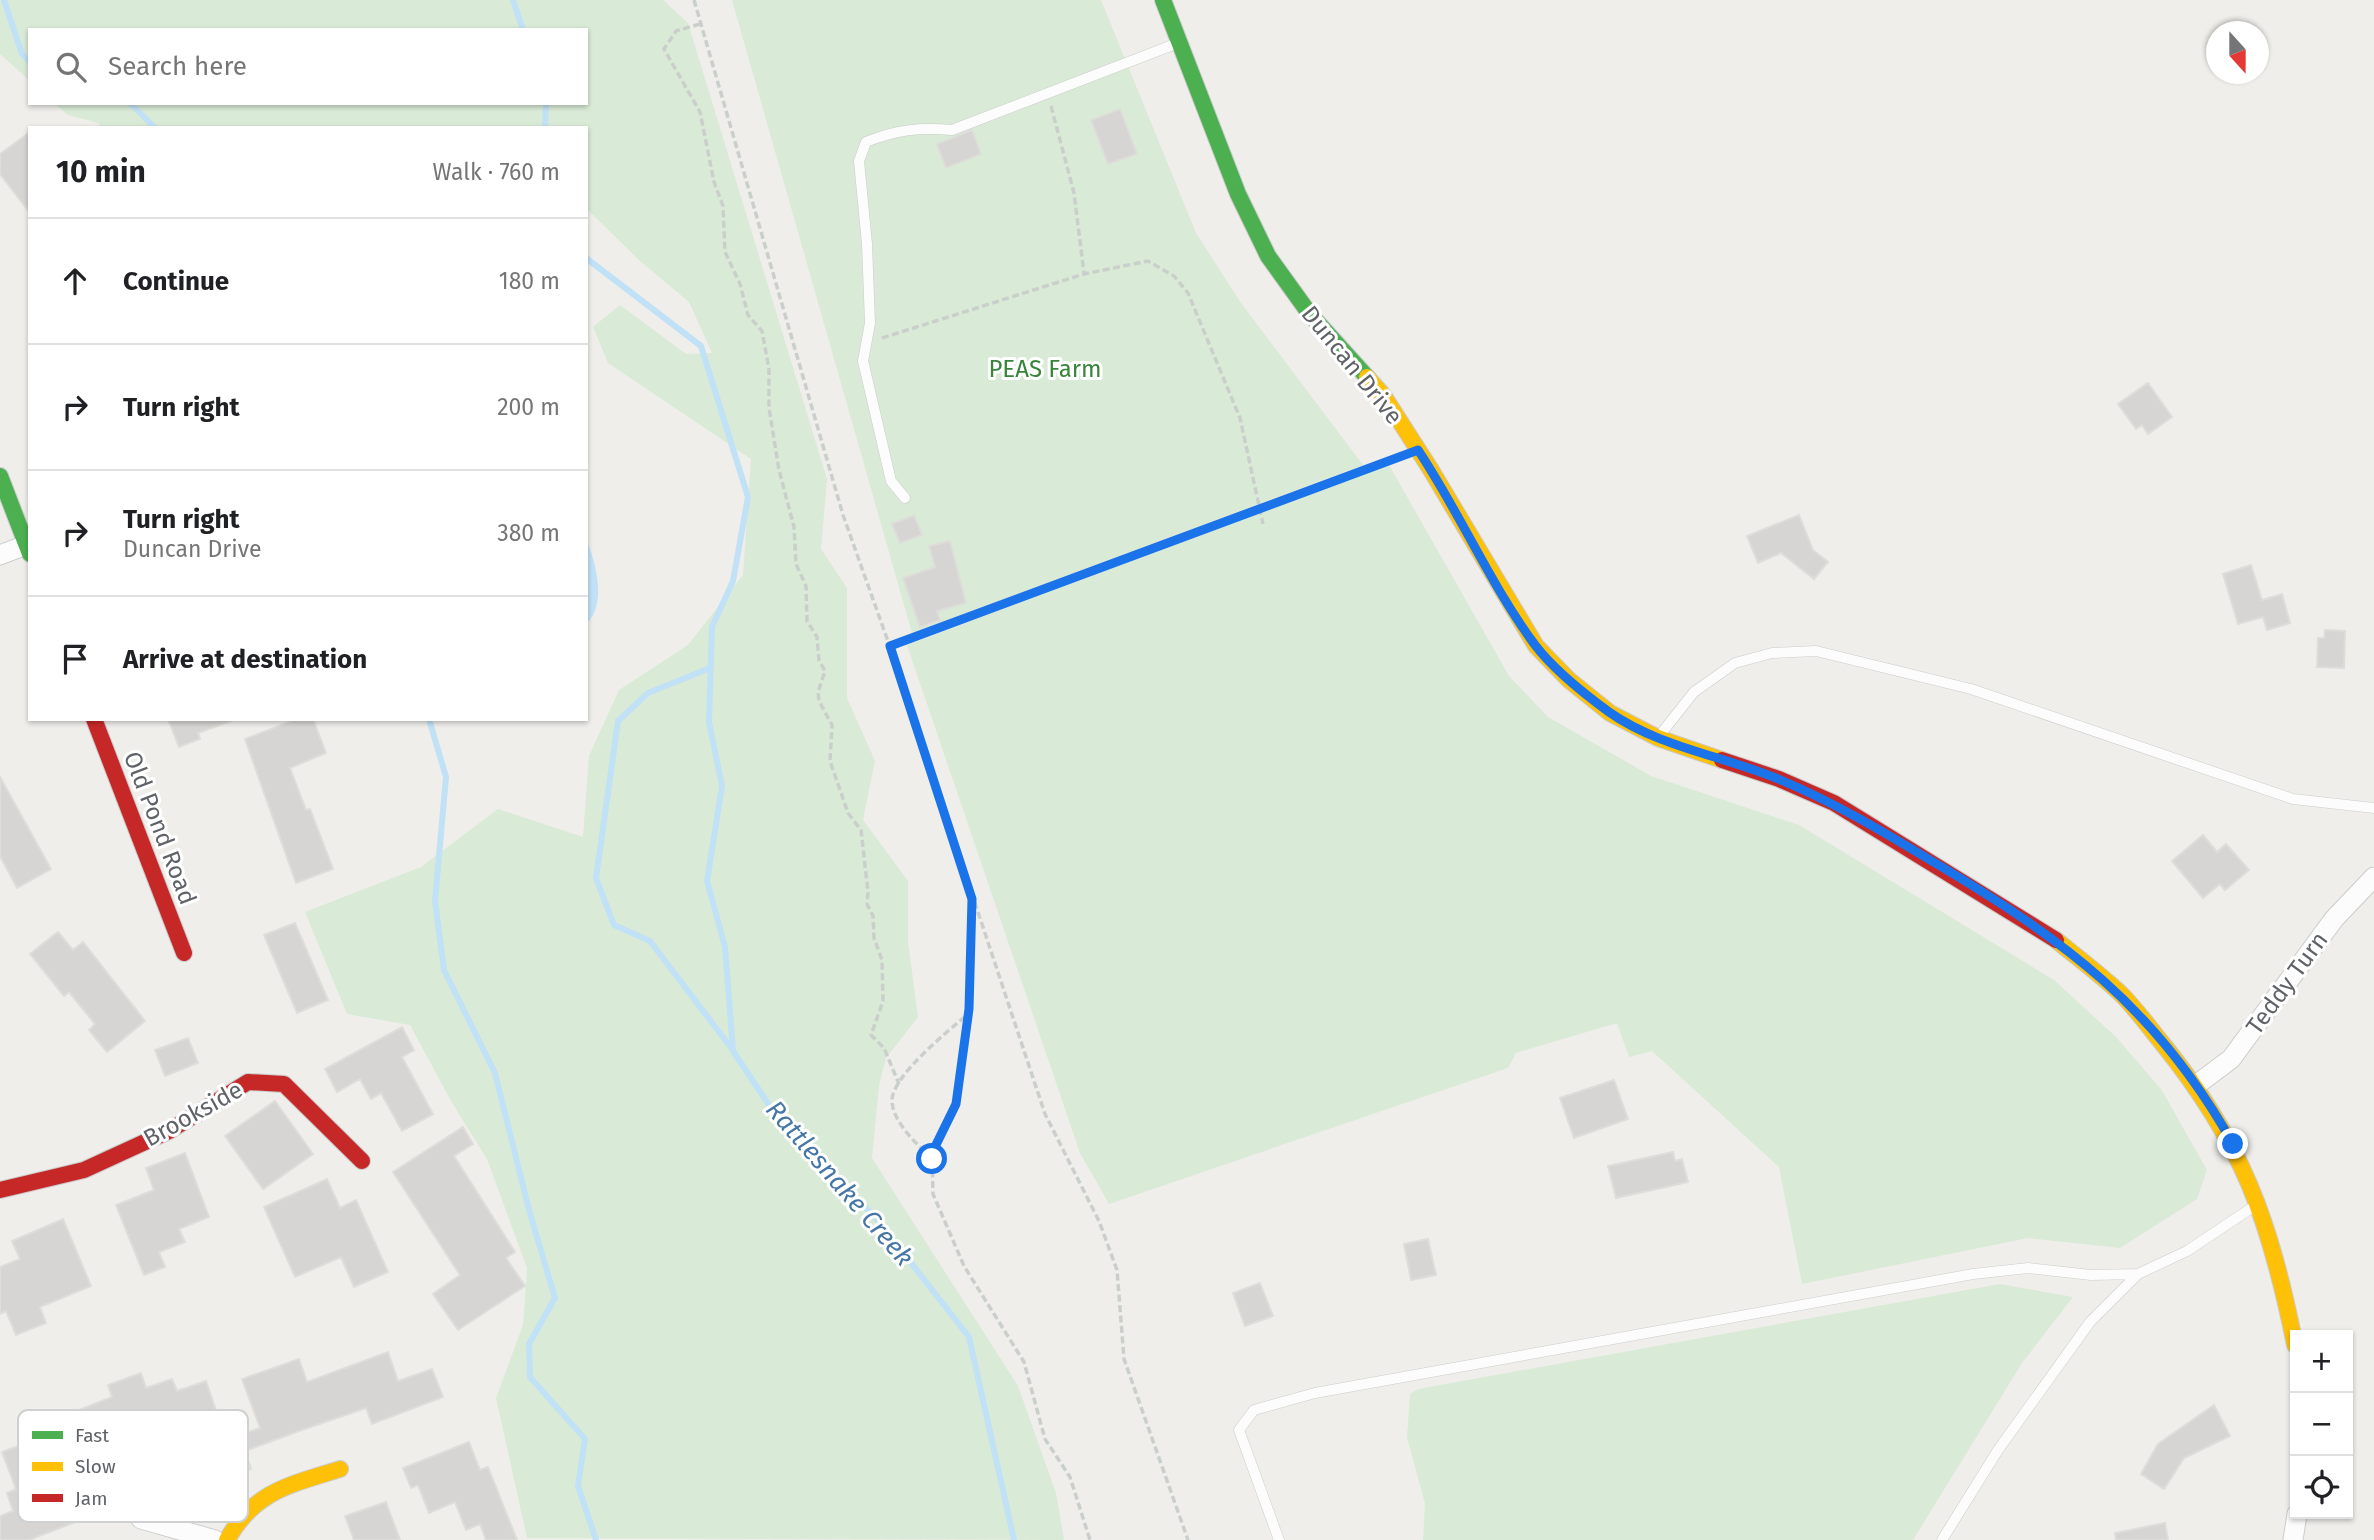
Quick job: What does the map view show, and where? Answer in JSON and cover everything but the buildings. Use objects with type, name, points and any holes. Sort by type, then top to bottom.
[{"type":"street","name":"Duncan Drive","points":[[1163,0],[1238,194],[1268,256],[1309,313],[1383,395],[1536,646],[1569,680],[1610,713],[1658,738],[1779,779],[1834,803],[2047,932],[2123,996],[2196,1085],[2233,1144],[2259,1203],[2282,1281],[2292,1330]]},
{"type":"street","points":[[0,476],[28,550],[0,555]]},
{"type":"street","name":"Old Pond Road","points":[[95,721],[184,953]]},
{"type":"street","name":"Teddy Turn","points":[[2196,1085],[2231,1059],[2334,919],[2374,877]]},
{"type":"street","name":"Brookside","points":[[0,1190],[84,1170],[169,1130],[248,1082],[284,1084],[362,1161]]},
{"type":"street","points":[[248,1508],[274,1490],[340,1469]]},
{"type":"street","points":[[2293,1540],[2296,1519]]},
{"type":"street","points":[[152,1522],[215,1540]]},
{"type":"street","points":[[227,1540],[235,1522]]},
{"type":"lane","points":[[905,498],[891,481],[863,361],[870,323],[867,244],[859,161],[866,142],[890,132],[912,129],[952,130],[1179,43]]},
{"type":"lane","points":[[1658,738],[1694,692],[1735,663],[1772,653],[1816,651],[1971,689],[2293,799],[2374,808]]},
{"type":"lane","points":[[1942,1540],[1998,1450],[2090,1322],[2138,1274],[2187,1251],[2259,1203]]},
{"type":"lane","points":[[1279,1540],[1239,1430],[1254,1410],[1315,1392],[1973,1274],[2028,1268],[2091,1275],[2138,1274]]},
{"type":"path","points":[[694,0],[843,515],[890,646],[1045,1114],[1099,1221],[1117,1270],[1125,1359],[1188,1540]]},
{"type":"path","points":[[700,24],[676,31],[664,49],[700,112],[714,182],[723,206],[724,252],[740,284],[748,315],[762,331],[769,369],[769,408],[779,470],[794,527],[796,564],[806,586],[807,621],[817,637],[819,660],[825,671],[818,692],[819,701],[832,725],[830,761],[848,813],[861,830],[867,904],[873,916],[874,938],[882,960],[885,987],[871,1035],[884,1048],[899,1084]]},
{"type":"path","points":[[1047,94],[1074,193],[1084,274]]},
{"type":"path","points":[[867,342],[1084,274],[1148,261],[1174,276],[1188,293],[1240,418],[1263,524]]},
{"type":"path","points":[[890,646],[1418,450]]},
{"type":"path","points":[[972,899],[968,1014],[956,1104],[932,1153],[933,1194],[964,1266],[1024,1362],[1045,1439],[1070,1477],[1090,1540]]},
{"type":"path","points":[[932,1159],[907,1132],[892,1103],[894,1090],[928,1048],[968,1014]]},
{"type":"green space","points":[[0,0],[663,0],[688,23],[827,479],[821,549],[847,588],[847,698],[875,761],[863,820],[908,881],[908,941],[918,1017],[886,1058],[879,1086],[872,1158],[1018,1386],[1056,1493],[1064,1540],[527,1538],[496,1398],[523,1325],[527,1268],[487,1159],[451,1101],[410,1025],[347,1014],[305,912],[421,867],[498,809],[583,837],[589,756],[619,690],[688,645],[743,575],[751,459],[608,363],[593,327],[620,305],[686,354],[712,353],[689,302],[640,261],[588,210],[588,126],[100,126],[99,123],[68,115],[56,105],[588,105],[588,28],[28,28],[28,79],[0,54]]},
{"type":"green space","name":"PEAS Farm","points":[[732,0],[1101,0],[1196,233],[1241,303],[1363,465],[912,633]]},
{"type":"green space","points":[[1389,465],[1509,676],[1548,717],[1651,776],[1799,825],[2054,980],[2115,1036],[2161,1089],[2207,1170],[2197,1199],[2120,1248],[2028,1238],[1802,1284],[1779,1167],[1652,1051],[1629,1057],[1617,1023],[1516,1053],[1508,1068],[1109,1204],[1080,1153],[907,645]]},
{"type":"green space","points":[[2000,1284],[2073,1297],[2022,1363],[1913,1540],[1423,1540],[1425,1504],[1407,1437],[1410,1394],[1418,1389]]},
{"type":"water","points":[[588,544],[598,582],[597,605],[588,622]]},
{"type":"waterway","points":[[4,0],[22,54],[28,60]]},
{"type":"waterway","name":"Rattlesnake Creek","points":[[513,0],[522,28]]},
{"type":"waterway","points":[[132,105],[153,126]]},
{"type":"waterway","name":"Rattlesnake Creek","points":[[545,126],[546,105]]},
{"type":"waterway","name":"Rattlesnake Creek","points":[[588,260],[701,346],[748,497],[733,581],[712,627],[709,722],[722,786],[707,881],[725,947],[733,1051],[781,1123],[876,1218],[969,1337],[1014,1540]]},
{"type":"waterway","points":[[710,668],[648,693],[618,721],[596,878],[614,925],[650,941],[732,1049]]},
{"type":"waterway","points":[[430,721],[446,777],[435,901],[444,970],[495,1073],[529,1210],[555,1298],[529,1344],[530,1377],[585,1439],[578,1486],[596,1540]]},
{"type":"traffic: fast","points":[[1163,0],[1238,194],[1268,256],[1309,313],[1367,377]]},
{"type":"traffic: fast","points":[[0,476],[28,549]]},
{"type":"traffic: slow","points":[[1367,377],[1383,395],[1431,470],[1536,646],[1569,680],[1610,713],[1658,738],[1722,760]]},
{"type":"traffic: slow","points":[[2056,940],[2127,1000],[2190,1080],[2213,1115],[2250,1185],[2275,1260],[2292,1330]]},
{"type":"traffic: slow","points":[[248,1511],[275,1492],[340,1469]]},
{"type":"traffic: slow","points":[[227,1540],[240,1522]]},
{"type":"traffic: jam","points":[[95,721],[184,953]]},
{"type":"traffic: jam","points":[[1722,760],[1779,779],[1834,803],[2056,940]]},
{"type":"traffic: jam","points":[[0,1190],[84,1170],[169,1131],[248,1082],[284,1084],[362,1161]]},
{"type":"route","points":[[932,1159],[932,1153],[956,1104],[969,1009],[972,899],[890,646],[1418,450],[1536,646],[1569,680],[1610,713],[1658,738],[1742,765],[1834,803],[2047,932],[2123,996],[2212,1106],[2233,1144]]}]
